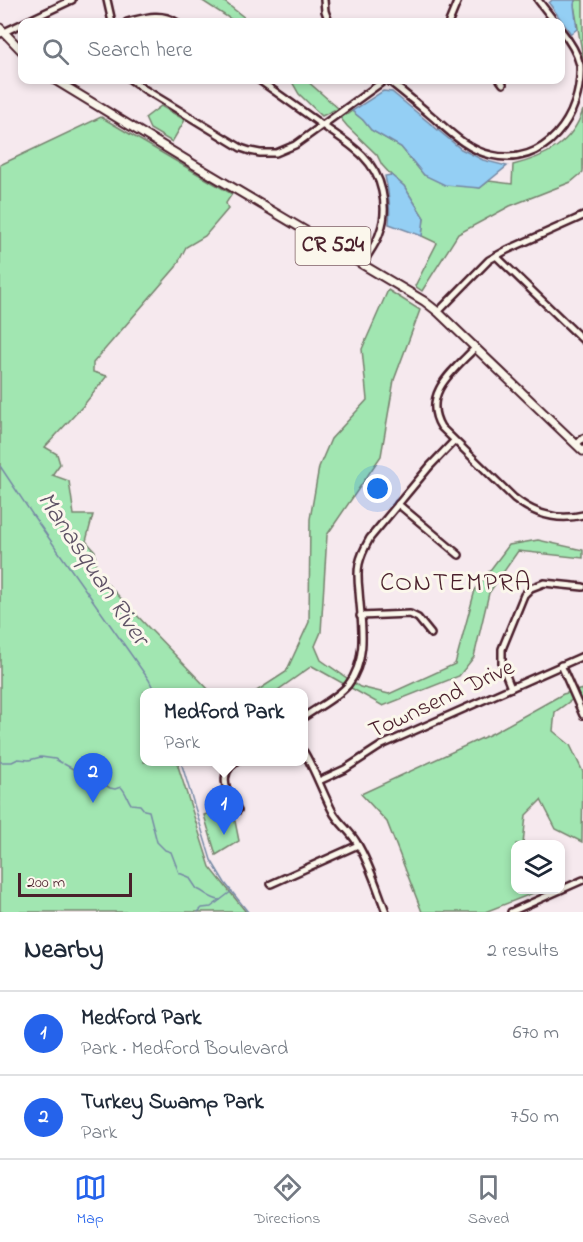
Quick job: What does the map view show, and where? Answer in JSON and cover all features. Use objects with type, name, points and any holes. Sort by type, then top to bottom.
[{"type":"main road","points":[[1,31],[18,47]]},
{"type":"main road","name":"CR 524","points":[[62,84],[418,297],[438,312],[583,451]]},
{"type":"street","points":[[31,18],[72,0]]},
{"type":"street","points":[[107,0],[111,18]]},
{"type":"street","points":[[324,0],[327,18]]},
{"type":"street","points":[[451,18],[458,0]]},
{"type":"street","points":[[538,0],[552,18]]},
{"type":"street","points":[[142,18],[149,16],[166,18]]},
{"type":"street","points":[[1,31],[18,24]]},
{"type":"street","points":[[392,84],[453,135],[470,146],[494,156],[526,155],[542,149],[560,135],[571,121],[580,101],[582,76],[579,59],[565,35]]},
{"type":"street","points":[[136,84],[241,148],[268,154],[286,150],[295,145],[381,84]]},
{"type":"street","points":[[265,84],[354,147],[376,171],[381,183],[384,216],[380,233],[362,264]]},
{"type":"street","points":[[438,312],[489,260],[583,216]]},
{"type":"street","points":[[496,256],[583,340]]},
{"type":"street","points":[[475,348],[443,382],[436,395],[434,406],[436,418],[441,427],[524,505],[552,517],[583,515]]},
{"type":"street","points":[[576,444],[583,438]]},
{"type":"street","points":[[308,714],[339,694],[354,676],[360,662],[362,651],[358,574],[361,555],[370,538],[454,441]]},
{"type":"street","points":[[398,504],[459,555]]},
{"type":"street","points":[[512,688],[502,665],[502,650],[524,595],[531,588],[544,583],[583,587]]},
{"type":"street","points":[[360,616],[410,614],[418,618],[431,634]]},
{"type":"street","name":"Townsend Drive","points":[[319,781],[345,769],[382,745],[583,656]]},
{"type":"street","points":[[561,666],[583,715]]},
{"type":"street","points":[[308,760],[336,818],[351,833],[358,845],[386,912]]},
{"type":"street","points":[[232,766],[226,771],[225,781],[231,800],[238,810]]},
{"type":"street","points":[[271,884],[358,845]]},
{"type":"street","points":[[511,912],[582,882]]},
{"type":"green space","points":[[201,0],[222,0],[245,18],[229,18]]},
{"type":"green space","points":[[575,0],[583,0],[583,58],[574,5]]},
{"type":"green space","points":[[293,84],[311,84],[346,115],[352,111],[371,130],[401,147],[424,175],[480,188],[489,181],[512,184],[513,165],[536,158],[556,147],[572,132],[583,110],[583,172],[571,182],[510,206],[458,234],[422,291],[415,286],[437,243],[422,236],[424,218],[404,186],[391,175],[377,155],[334,110],[322,116],[299,94]]},
{"type":"green space","points":[[161,106],[185,120],[172,142],[150,129],[145,118]]},
{"type":"green space","points":[[101,117],[232,194],[226,203],[228,209],[205,236],[186,247],[176,267],[93,363],[93,372],[107,376],[45,447],[57,454],[60,464],[52,475],[69,481],[74,515],[93,515],[86,541],[95,551],[96,572],[207,688],[140,688],[140,766],[178,766],[210,867],[246,912],[0,912],[0,165]]},
{"type":"green space","points":[[388,290],[420,310],[394,380],[381,456],[327,535],[321,632],[315,646],[321,660],[360,687],[389,694],[455,664],[475,590],[509,545],[538,540],[583,550],[583,558],[518,551],[489,593],[474,657],[459,676],[383,706],[312,666],[281,688],[261,688],[286,672],[309,622],[310,519],[319,467],[331,439],[367,400],[362,349]]},
{"type":"green space","points":[[583,689],[583,702],[573,699],[555,712],[553,731],[570,745],[583,772],[582,842],[556,829],[541,800],[526,815],[523,840],[511,840],[511,894],[531,894],[485,912],[422,912],[387,822],[361,794],[493,733],[563,694]]},
{"type":"green space","points":[[228,807],[235,821],[239,841],[216,855],[204,815]]},
{"type":"water","points":[[552,0],[575,0],[577,29],[571,34],[565,26],[565,18],[560,18],[549,3]]},
{"type":"water","points":[[383,91],[392,92],[461,149],[483,160],[507,166],[480,188],[445,185],[424,175],[401,147],[371,130],[352,111]]},
{"type":"water","points":[[391,175],[404,186],[424,218],[422,236],[389,224],[389,200],[385,176]]},
{"type":"waterway","name":"Manasquan River","points":[[0,466],[153,688]]},
{"type":"waterway","points":[[0,762],[41,757],[55,759],[62,763]]},
{"type":"waterway","points":[[64,764],[110,788],[121,787],[131,804],[140,805],[144,810],[149,811],[157,842],[165,850],[171,852],[179,873],[189,877],[197,889],[220,900]]},
{"type":"waterway","name":"Manasquan River","points":[[182,766],[211,860],[225,883],[248,912]]},
{"type":"waterway","points":[[198,912],[202,908],[211,907],[232,891]]},
{"type":"place","name":"Turkey Swamp Park","points":[[93,803]]},
{"type":"place","name":"Medford Park","points":[[224,835]]},
{"type":"district","name":"CONTEMPRA","points":[[456,584]]}]
